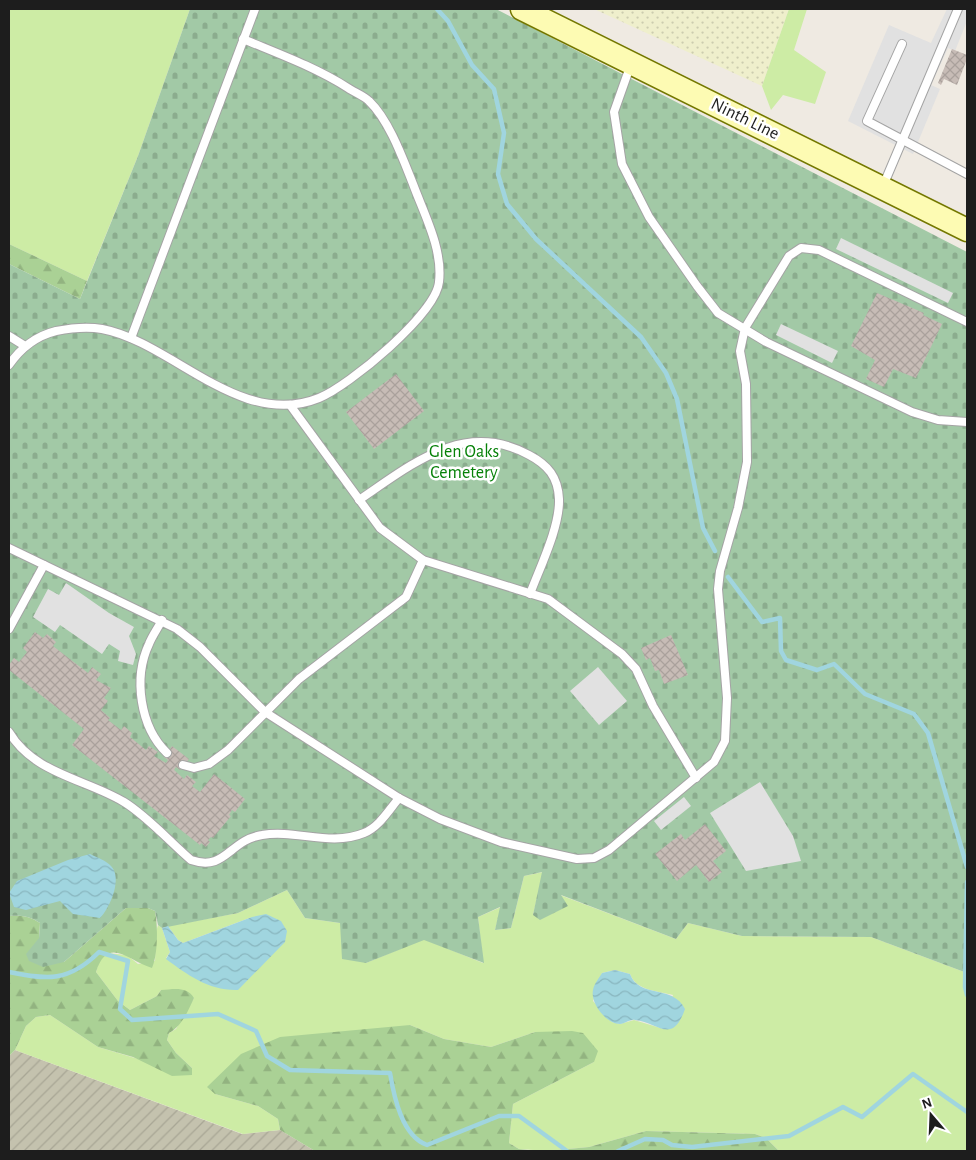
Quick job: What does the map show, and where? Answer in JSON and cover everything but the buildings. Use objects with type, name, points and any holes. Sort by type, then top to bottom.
[{"type":"main road","name":"Ninth Line","points":[[522,9],[967,230]]},
{"type":"lane","points":[[131,338],[255,9]]},
{"type":"lane","points":[[883,188],[958,9]]},
{"type":"lane","points":[[9,366],[25,346],[48,333],[75,327],[103,329],[131,338],[226,391],[256,400],[290,405],[320,398],[356,374],[402,336],[429,307],[439,284],[440,265],[430,230],[398,144],[369,101],[324,73],[244,39]]},
{"type":"lane","points":[[902,44],[867,121],[967,174]]},
{"type":"lane","points":[[631,63],[614,112],[622,164],[649,217],[696,286],[718,313],[766,342],[912,412],[938,420],[967,422]]},
{"type":"lane","points":[[9,548],[162,620],[200,646],[265,712],[399,798],[440,819],[501,842],[577,859],[594,858],[608,850],[696,778],[714,762],[726,741],[727,698],[718,588],[720,571],[738,508],[747,462],[746,384],[740,351],[745,328],[790,256],[801,248],[819,250],[967,322]]},
{"type":"lane","points":[[9,336],[25,346]]},
{"type":"lane","points":[[290,405],[380,528],[423,560],[548,599],[622,654],[636,669],[653,706],[696,778]]},
{"type":"lane","points":[[359,500],[420,459],[455,444],[479,442],[505,446],[532,456],[545,464],[556,482],[559,500],[556,521],[530,594]]},
{"type":"lane","points":[[183,765],[194,768],[209,764],[228,750],[299,679],[406,597],[423,560]]},
{"type":"lane","points":[[9,629],[44,564]]},
{"type":"lane","points":[[162,620],[148,645],[141,670],[141,692],[144,715],[154,736],[167,753]]},
{"type":"lane","points":[[9,732],[34,758],[56,772],[126,803],[191,860],[204,865],[218,861],[241,842],[261,835],[288,834],[329,840],[349,838],[366,833],[380,821],[399,798]]},
{"type":"shaded area","points":[[947,9],[967,9],[967,21],[955,51],[948,48],[931,85],[940,89],[913,154],[848,121],[889,25],[931,43]]},
{"type":"shaded area","points":[[841,238],[953,293],[948,303],[836,249]]},
{"type":"shaded area","points":[[781,324],[838,351],[832,363],[776,335]]},
{"type":"shaded area","points":[[66,583],[109,613],[134,627],[129,636],[136,654],[133,665],[118,661],[120,651],[109,644],[102,654],[60,625],[55,632],[33,617],[48,589],[59,595]]},
{"type":"shaded area","points":[[598,667],[627,701],[599,725],[570,691]]},
{"type":"shaded area","points":[[760,782],[793,836],[801,861],[746,871],[710,813]]},
{"type":"shaded area","points":[[684,797],[691,806],[661,830],[654,821]]},
{"type":"shaded area","points":[[15,1050],[242,1134],[280,1130],[315,1151],[9,1151],[9,1056]]},
{"type":"green space","points":[[9,9],[190,9],[138,156],[87,281],[9,244]]},
{"type":"green space","name":"Glen Oaks Cemetery","points":[[190,9],[496,9],[967,252],[967,973],[871,937],[742,936],[688,923],[676,939],[561,895],[568,906],[540,920],[533,915],[542,872],[524,876],[511,928],[495,930],[500,907],[478,917],[484,963],[424,940],[366,963],[342,959],[340,923],[305,918],[287,890],[238,913],[162,928],[158,925],[155,911],[148,908],[126,908],[64,962],[43,967],[29,961],[26,954],[39,938],[40,923],[25,916],[9,916],[9,264],[80,299],[138,156]]},
{"type":"green space","points":[[594,9],[789,9],[762,86]]},
{"type":"green space","points":[[789,9],[807,9],[794,50],[826,72],[815,104],[783,95],[771,110],[762,86]]},
{"type":"green space","points":[[9,244],[87,281],[80,299],[9,264]]},
{"type":"green space","points":[[543,872],[533,915],[567,906],[560,895],[676,939],[688,923],[742,936],[871,937],[967,973],[967,1151],[779,1151],[766,1138],[755,1134],[646,1131],[589,1147],[547,1151],[519,1149],[509,1143],[513,1104],[594,1062],[535,1032],[491,1047],[444,1039],[410,1025],[215,1094],[258,1106],[278,1119],[280,1130],[243,1134],[15,1050],[26,1026],[36,1017],[50,1015],[98,1047],[192,1075],[192,1068],[176,1053],[167,1040],[169,1033],[176,1029],[194,998],[161,990],[157,996],[130,1010],[118,1001],[96,972],[100,958],[106,953],[127,955],[138,964],[155,961],[158,925],[162,928],[170,952],[166,958],[252,917],[183,943],[178,940],[168,926],[238,913],[287,890],[305,918],[340,923],[366,963],[424,939],[483,963],[478,917],[501,907],[495,930],[511,928],[524,876]],"holes":[[[615,970],[630,974],[633,980],[642,987],[673,995],[664,1029],[634,1020],[620,1024],[612,1022],[593,1001],[602,973]]]},
{"type":"green space","points":[[126,908],[148,908],[155,911],[157,940],[152,968],[127,956],[113,953],[106,955],[96,972],[118,1001],[130,1010],[157,996],[161,990],[180,989],[191,994],[194,998],[187,1013],[178,1026],[169,1033],[167,1040],[176,1053],[192,1068],[192,1075],[172,1076],[133,1057],[98,1047],[50,1015],[36,1017],[26,1026],[15,1050],[9,1056],[9,916],[25,916],[40,923],[39,938],[64,962]]},
{"type":"green space","points":[[410,1025],[444,1039],[491,1047],[535,1032],[572,1031],[583,1033],[598,1051],[594,1062],[513,1104],[509,1143],[519,1149],[537,1151],[315,1151],[280,1130],[278,1119],[258,1106],[215,1094],[207,1087],[241,1054],[280,1037]]},
{"type":"green space","points":[[646,1131],[755,1134],[766,1138],[779,1151],[547,1151],[589,1147]]},
{"type":"water","points":[[90,854],[109,864],[116,878],[114,893],[108,907],[100,918],[73,914],[60,901],[26,910],[14,907],[9,893],[17,881],[68,860]]},
{"type":"water","points":[[266,914],[281,921],[287,931],[285,942],[238,990],[227,990],[208,985],[166,959],[170,952],[162,928],[168,926],[178,940],[183,943],[252,917]]},
{"type":"water","points":[[615,970],[630,974],[634,982],[641,986],[673,996],[680,1001],[685,1009],[675,1027],[664,1029],[633,1020],[620,1024],[609,1021],[600,1012],[594,1001],[593,990],[595,983],[602,973]]},
{"type":"waterway","points":[[437,9],[448,21],[472,65],[494,89],[504,133],[498,174],[507,204],[536,239],[641,337],[666,373],[677,399],[703,528],[715,551]]},
{"type":"waterway","points":[[728,577],[762,622],[780,618],[781,651],[786,660],[817,670],[834,664],[865,694],[914,714],[928,733],[967,867]]},
{"type":"waterway","points":[[967,882],[965,987],[967,995]]},
{"type":"waterway","points":[[9,972],[46,977],[67,974],[78,969],[99,952],[128,961],[120,1009],[132,1020],[218,1014],[256,1031],[267,1056],[290,1070],[390,1073],[397,1104],[405,1125],[418,1140],[427,1145],[499,1116],[519,1116],[567,1151]]},
{"type":"waterway","points":[[618,1151],[645,1139],[663,1140],[672,1145],[692,1147],[789,1136],[843,1107],[862,1117],[913,1074],[967,1112]]}]
